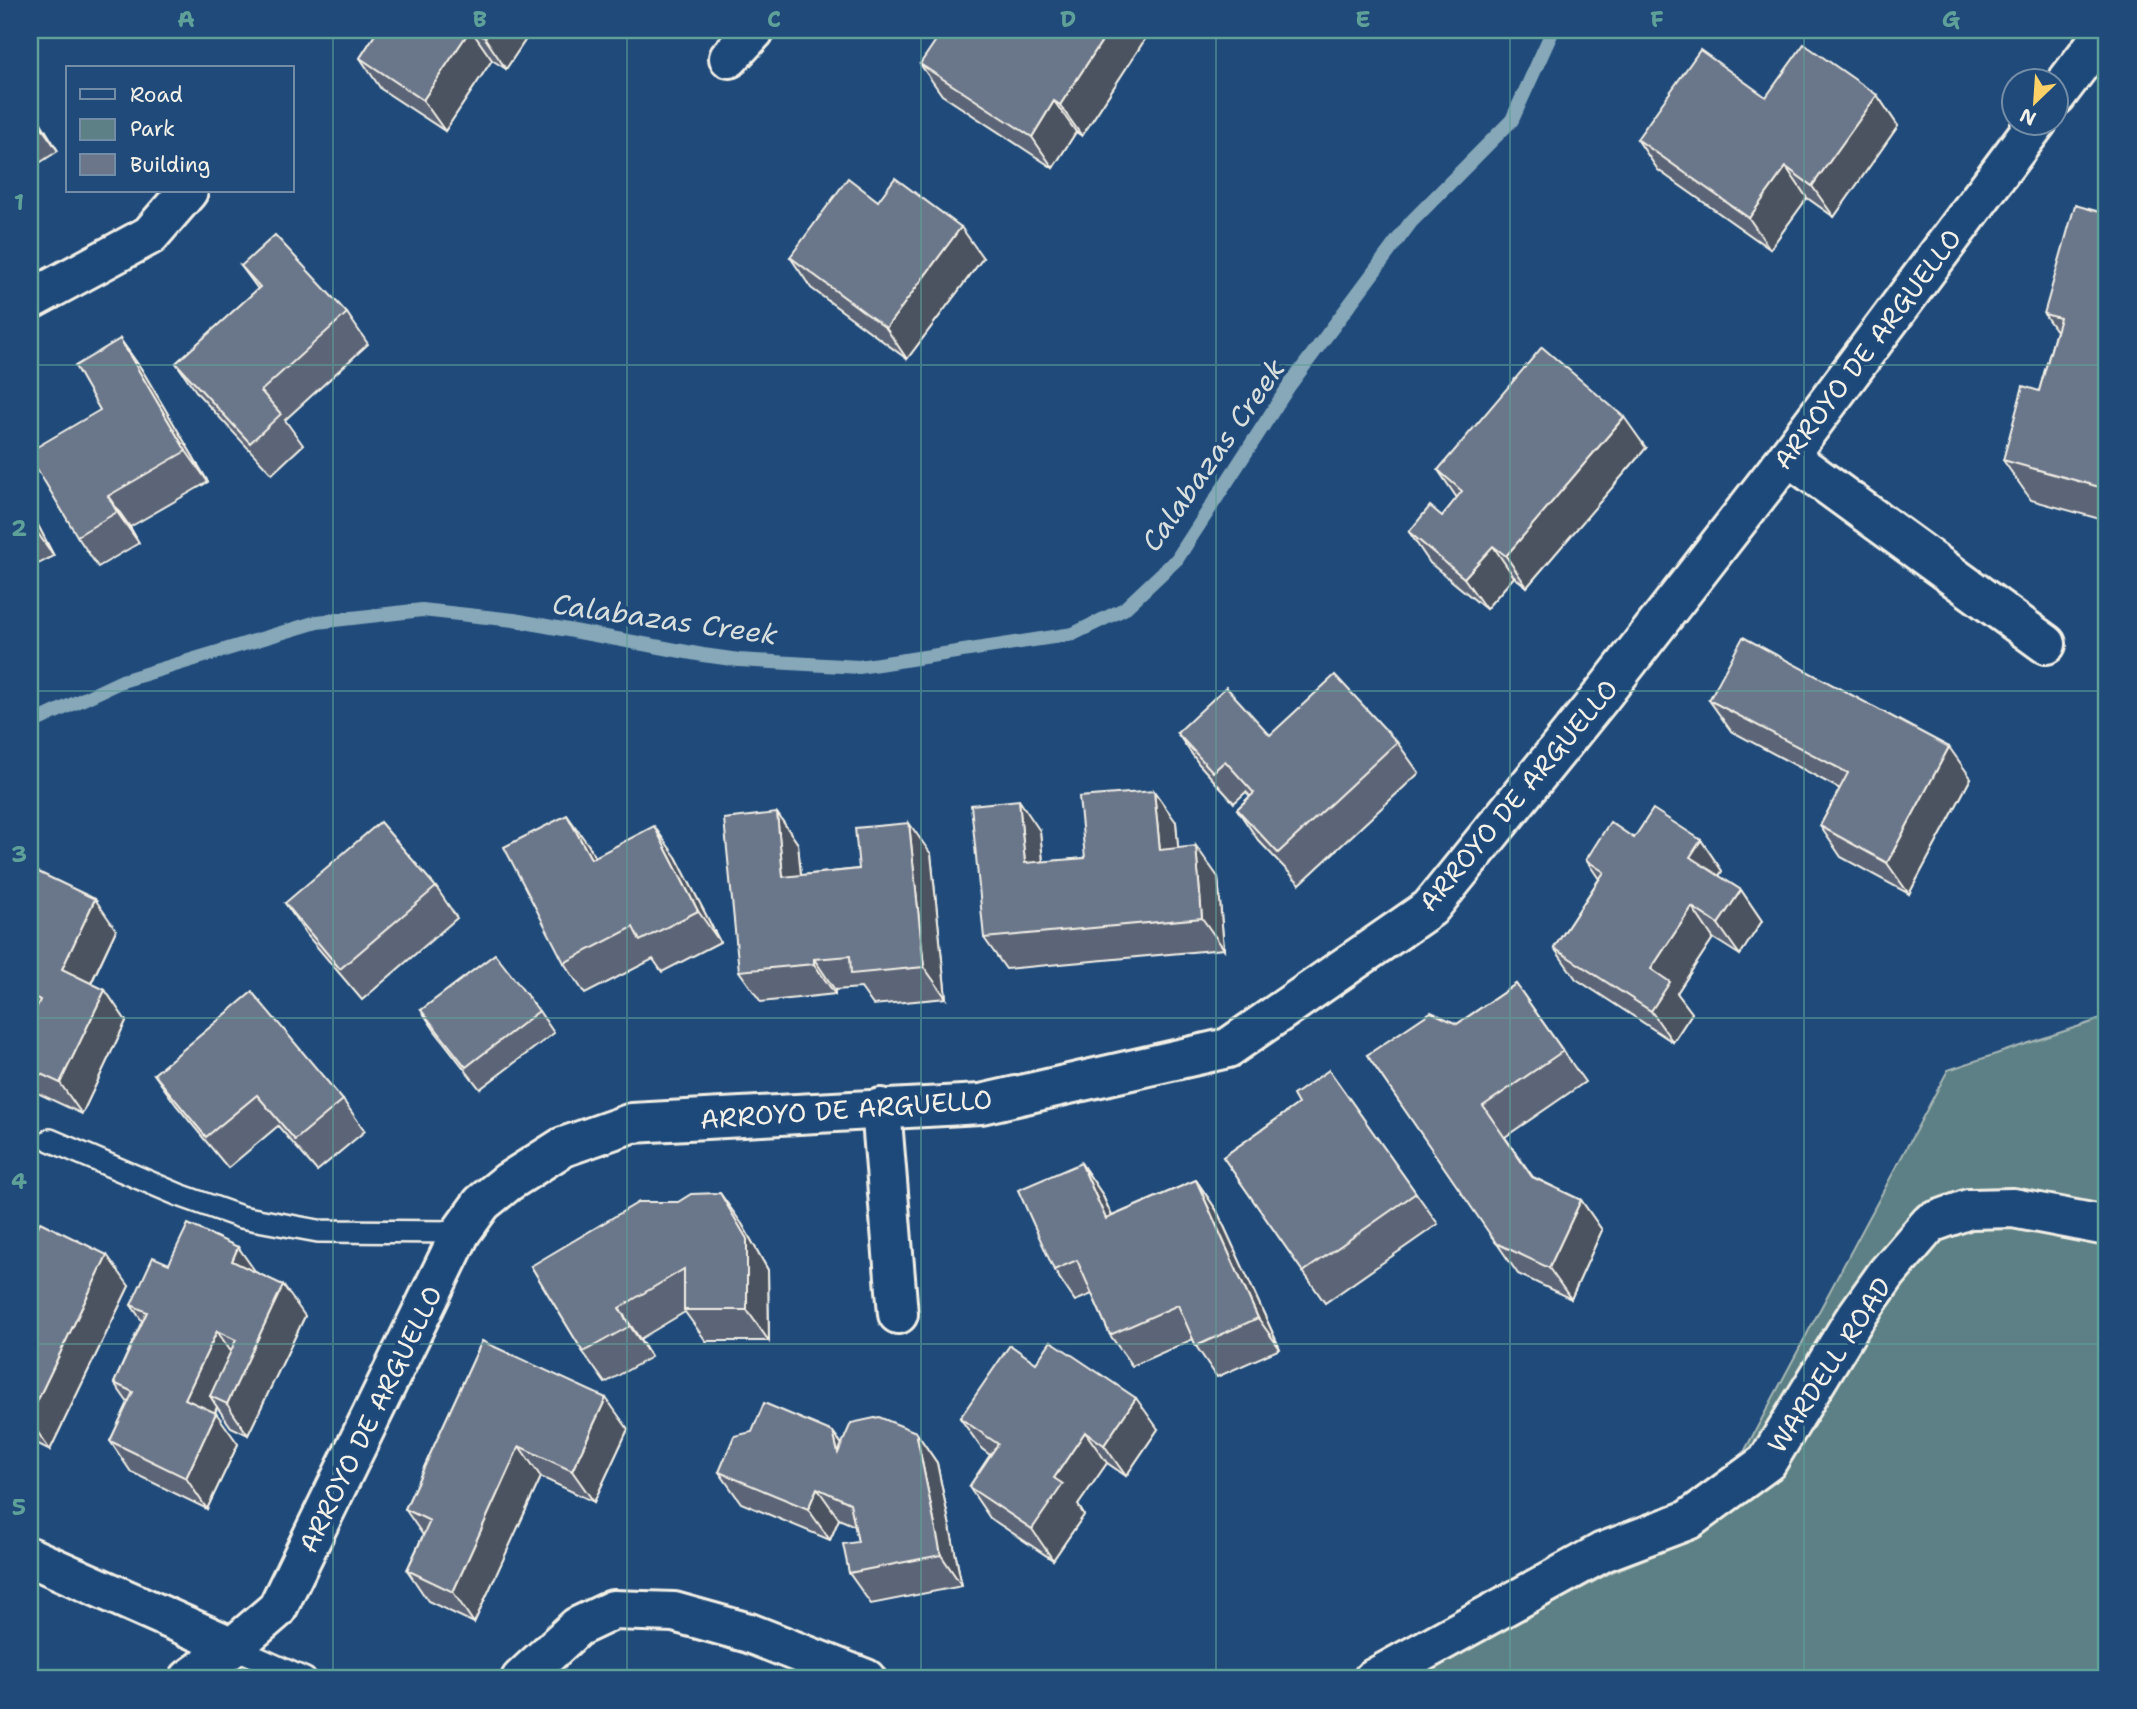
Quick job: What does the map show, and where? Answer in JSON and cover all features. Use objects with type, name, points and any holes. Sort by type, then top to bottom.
[{"type":"street","points":[[729,58],[755,30]]},
{"type":"street","points":[[2070,78],[2106,30]]},
{"type":"street","name":"ARROYO DE ARGUELLO","points":[[189,1679],[233,1647],[277,1609],[461,1232],[482,1203],[508,1182],[564,1147],[632,1123],[981,1104],[1228,1048],[1430,908],[1599,699],[1788,456],[2026,136]]},
{"type":"street","points":[[30,300],[149,235],[187,192]]},
{"type":"street","points":[[1788,456],[2046,644]]},
{"type":"street","points":[[881,1108],[898,1314]]},
{"type":"street","name":"WARDELL ROAD","points":[[1373,1679],[1604,1552],[1688,1520],[1767,1462],[1860,1312],[1887,1273],[1930,1223],[1969,1209],[2013,1208],[2107,1226]]},
{"type":"street","points":[[30,1557],[233,1647]]},
{"type":"street","points":[[521,1679],[577,1627],[613,1611],[674,1612],[748,1633],[866,1679]]},
{"type":"lane","points":[[50,1140],[179,1195],[241,1217],[318,1231],[461,1232]]},
{"type":"lane","points":[[233,1647],[305,1679]]},
{"type":"green space","points":[[2107,1017],[2107,1679],[1412,1679],[1612,1572],[1698,1538],[1948,1070]]},
{"type":"building","points":[[378,30],[470,30],[423,100],[360,58]]},
{"type":"building","points":[[472,30],[490,30],[485,38]]},
{"type":"building","points":[[943,30],[1034,30],[1043,36],[1048,30],[1109,30],[1060,105],[1054,101],[1032,137],[920,64]]},
{"type":"building","points":[[1804,44],[1877,95],[1812,186],[1786,167],[1749,218],[1637,139],[1700,50],[1766,97]]},
{"type":"building","points":[[30,109],[37,121],[30,125]]},
{"type":"building","points":[[848,178],[878,201],[895,178],[961,227],[886,328],[790,257]]},
{"type":"building","points":[[2075,205],[2107,214],[2107,474],[2103,488],[2003,460],[2023,386],[2039,391],[2060,318],[2044,314]]},
{"type":"building","points":[[275,235],[347,313],[261,391],[281,414],[250,443],[176,363],[260,287],[241,266]]},
{"type":"building","points":[[120,339],[186,451],[108,496],[117,512],[77,536],[30,457],[30,451],[100,410],[75,366]]},
{"type":"building","points":[[1542,347],[1624,417],[1506,556],[1493,546],[1464,578],[1409,532],[1430,506],[1442,516],[1462,491],[1438,470]]},
{"type":"building","points":[[1743,637],[1949,747],[1887,863],[1820,826],[1848,773],[1709,700]]},
{"type":"building","points":[[1335,675],[1397,742],[1278,853],[1237,809],[1254,793],[1225,761],[1213,772],[1177,733],[1226,687],[1270,735]]},
{"type":"building","points":[[1154,791],[1160,850],[1196,846],[1202,918],[984,938],[971,805],[1019,800],[1025,863],[1085,858],[1079,797]]},
{"type":"building","points":[[1653,809],[1701,840],[1690,857],[1741,890],[1718,924],[1692,907],[1651,969],[1670,982],[1651,1011],[1554,948],[1604,872],[1586,860],[1610,822],[1634,838]]},
{"type":"building","points":[[777,813],[783,877],[859,869],[855,828],[909,823],[924,967],[851,974],[850,956],[814,959],[814,964],[739,971],[724,819]]},
{"type":"building","points":[[567,815],[591,859],[654,826],[698,911],[640,941],[633,927],[564,963],[504,847]]},
{"type":"building","points":[[380,822],[436,887],[340,969],[285,903]]},
{"type":"building","points":[[30,868],[95,899],[62,969],[105,990],[60,1083],[30,1069],[30,1022],[40,1000],[30,995]]},
{"type":"building","points":[[495,954],[539,1011],[466,1067],[421,1010]]},
{"type":"building","points":[[1516,984],[1563,1051],[1483,1106],[1532,1177],[1581,1200],[1549,1268],[1496,1243],[1367,1055],[1431,1012],[1457,1024]]},
{"type":"building","points":[[252,992],[343,1100],[295,1140],[257,1095],[206,1137],[154,1074]]},
{"type":"building","points":[[1329,1070],[1416,1193],[1303,1272],[1223,1157],[1298,1104],[1293,1095]]},
{"type":"building","points":[[1081,1163],[1106,1219],[1196,1180],[1258,1318],[1196,1346],[1178,1305],[1110,1335],[1077,1260],[1054,1270],[1018,1190]]},
{"type":"building","points":[[720,1193],[747,1239],[747,1310],[684,1310],[684,1269],[619,1308],[630,1326],[583,1352],[531,1266],[639,1202],[678,1202],[691,1194]]},
{"type":"building","points":[[40,1222],[107,1255],[30,1416],[30,1243]]},
{"type":"building","points":[[188,1224],[238,1247],[232,1261],[283,1285],[227,1404],[210,1396],[236,1340],[217,1331],[185,1399],[216,1413],[186,1478],[110,1441],[133,1392],[114,1383],[147,1312],[131,1305],[153,1257],[169,1264]]},
{"type":"building","points":[[482,1341],[606,1398],[572,1471],[519,1446],[453,1592],[407,1570],[430,1521],[405,1509]]},
{"type":"building","points":[[1051,1341],[1136,1398],[1104,1445],[1085,1432],[1054,1478],[1063,1484],[1032,1529],[969,1487],[998,1444],[960,1418],[1010,1345],[1036,1363]]},
{"type":"building","points":[[764,1403],[833,1432],[838,1453],[851,1423],[879,1417],[916,1432],[941,1555],[849,1573],[843,1544],[858,1542],[850,1503],[817,1488],[808,1509],[719,1472],[734,1436],[752,1432]]},
{"type":"waterway","name":"Calabazas Creek","points":[[30,724],[122,681],[317,622],[422,610],[514,620],[739,660],[859,667],[1073,634],[1124,609],[1177,559],[1289,386],[1411,222],[1512,120],[1553,30]]}]
